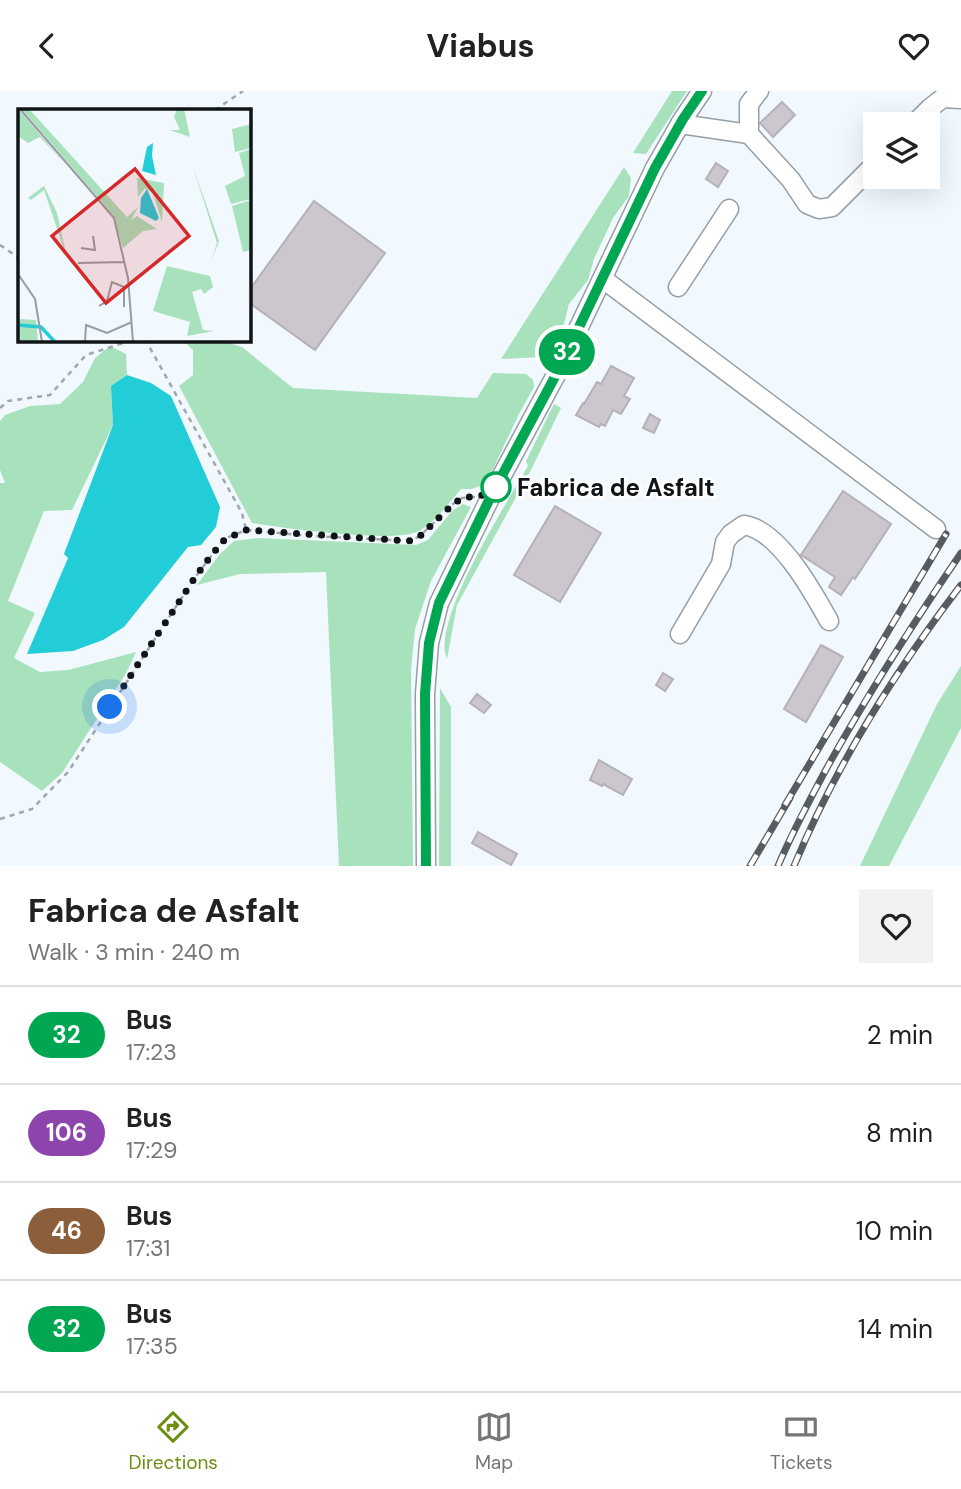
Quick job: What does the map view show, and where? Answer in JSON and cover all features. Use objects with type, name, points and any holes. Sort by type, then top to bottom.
[{"type":"street","points":[[426,866],[425,694],[429,643],[439,603],[492,494],[558,371],[655,168],[702,91]]},
{"type":"street","points":[[749,134],[749,104],[759,91]]},
{"type":"street","points":[[926,112],[943,99],[961,99]]},
{"type":"street","points":[[680,124],[749,134],[791,180],[807,204],[820,209],[832,207],[863,175]]},
{"type":"street","points":[[678,287],[729,209]]},
{"type":"street","points":[[603,279],[936,529]]},
{"type":"street","points":[[680,634],[721,564],[725,543],[730,534],[744,525],[760,531],[780,549],[810,587],[829,621]]},
{"type":"path","points":[[216,109],[243,91]]},
{"type":"path","points":[[0,246],[18,257]]},
{"type":"path","points":[[0,408],[8,401],[50,395],[86,355],[130,341]]},
{"type":"path","points":[[146,341],[242,513],[246,530]]},
{"type":"path","points":[[0,819],[32,809],[68,772],[196,576],[225,539],[246,530],[409,541],[420,536],[462,498],[492,494]]},
{"type":"green space","points":[[672,91],[687,91],[646,154],[633,153]]},
{"type":"green space","points":[[624,167],[631,178],[629,196],[613,218],[594,259],[588,280],[569,304],[564,324],[553,345],[540,357],[501,359]]},
{"type":"green space","points":[[183,341],[222,341],[242,347],[293,388],[477,398],[493,373],[526,374],[533,380],[534,387],[492,471],[480,486],[461,489],[436,517],[419,531],[387,536],[312,531],[252,523],[179,386],[193,375],[193,350]]},
{"type":"green space","points":[[110,346],[126,354],[127,375],[111,386],[113,425],[72,510],[44,511],[8,601],[35,613],[14,658],[40,672],[68,670],[136,652],[125,675],[62,773],[42,791],[0,762],[0,483],[5,483],[0,470],[0,421],[5,415],[30,406],[60,404],[83,382],[95,358]]},
{"type":"green space","points":[[554,404],[561,408],[532,468],[457,605],[447,659],[445,642],[460,591],[489,533],[528,466],[526,461]]},
{"type":"green space","points":[[463,504],[471,507],[431,581],[415,629],[411,670],[413,866],[339,866],[326,572],[240,574],[197,585],[219,555],[234,541],[258,538],[416,545],[428,540],[452,511]]},
{"type":"green space","points":[[961,666],[961,728],[889,866],[860,866],[937,704]]},
{"type":"green space","points":[[440,688],[451,707],[451,866],[439,866]]},
{"type":"water","points":[[127,375],[151,383],[171,396],[220,507],[216,527],[201,545],[188,547],[124,627],[103,640],[73,651],[27,654],[68,558],[64,554],[113,425],[111,386]]},
{"type":"building","points":[[782,102],[795,115],[773,137],[760,123]]},
{"type":"building","points":[[716,163],[728,171],[718,187],[706,179]]},
{"type":"building","points":[[314,201],[385,253],[315,350],[250,303],[250,289]]},
{"type":"building","points":[[611,366],[634,378],[624,396],[630,399],[621,414],[613,410],[605,426],[601,424],[599,427],[576,415],[597,382],[601,384]]},
{"type":"building","points":[[650,414],[660,420],[654,433],[643,428]]},
{"type":"building","points":[[843,491],[891,524],[855,579],[853,577],[841,595],[829,587],[835,577],[801,555]]},
{"type":"building","points":[[555,506],[601,533],[560,602],[514,575]]},
{"type":"building","points":[[821,645],[843,657],[806,722],[784,709]]},
{"type":"building","points":[[663,673],[673,679],[665,691],[656,685]]},
{"type":"building","points":[[477,694],[491,705],[484,713],[470,703]]},
{"type":"building","points":[[599,760],[632,779],[623,795],[590,780]]},
{"type":"building","points":[[478,832],[517,854],[511,865],[472,843]]},
{"type":"railway","points":[[785,805],[946,534]]},
{"type":"railway","points":[[778,866],[811,798],[855,718],[961,553]]},
{"type":"railway","points":[[794,866],[828,792],[869,720],[913,651],[961,585]]},
{"type":"railway","points":[[750,866],[790,798]]},
{"type":"bus line","name":"32","points":[[426,866],[425,694],[429,643],[439,603],[492,494],[558,371],[667,144],[702,91]]},
{"type":"place","name":"Fabrica de Asfalt","points":[[496,487]]},
{"type":"route","points":[[110,707],[196,576],[225,539],[246,530],[409,541],[420,536],[462,498],[492,494],[496,487]]}]
